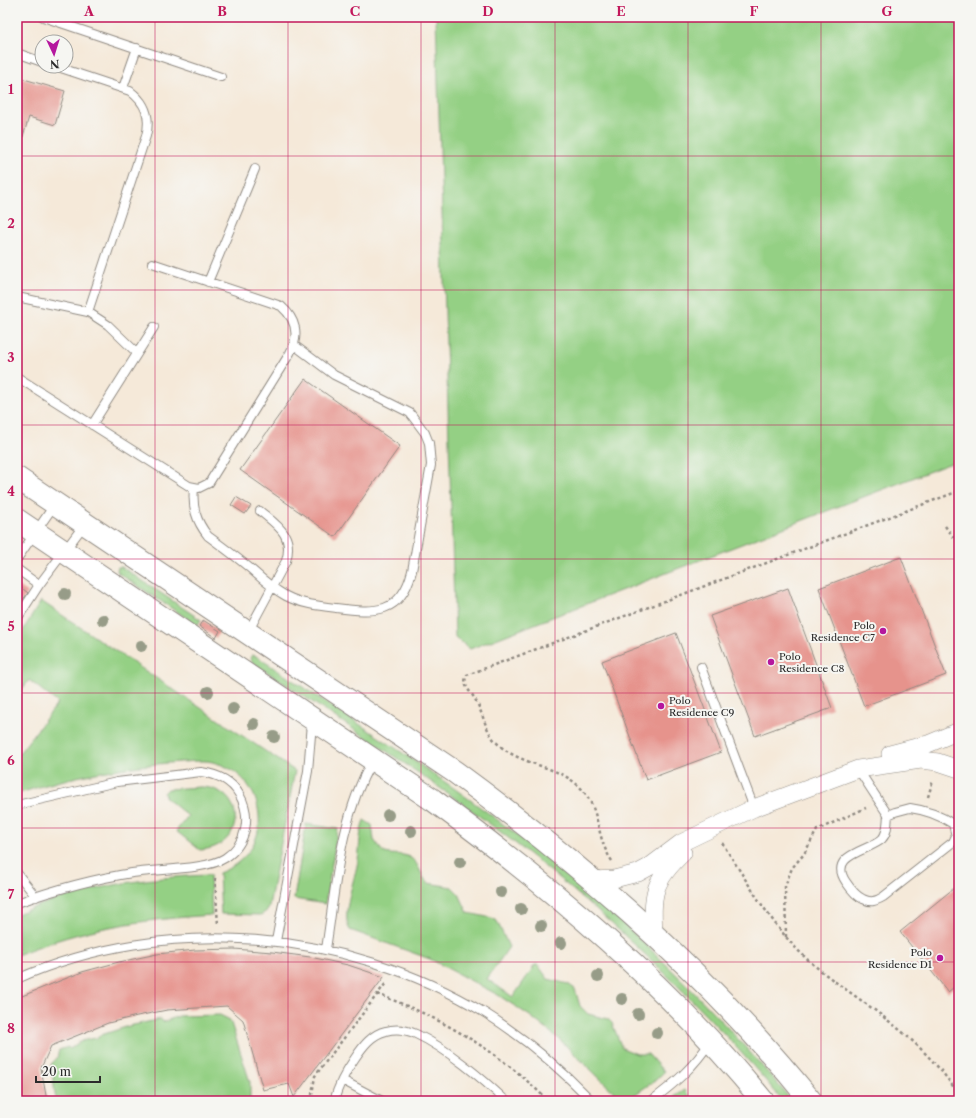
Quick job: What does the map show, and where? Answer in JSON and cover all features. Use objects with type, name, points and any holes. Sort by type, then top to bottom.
[{"type":"street","points":[[17,478],[455,772],[509,812],[593,880],[654,936],[738,1019],[810,1101]]},
{"type":"street","points":[[17,520],[439,804],[537,879],[635,966],[710,1042],[759,1100]]},
{"type":"street","points":[[229,662],[229,654],[235,641],[247,633]]},
{"type":"street","points":[[593,880],[624,878],[649,867],[681,843],[754,808],[858,769],[878,757],[923,746],[959,731]]},
{"type":"street","points":[[858,769],[921,760],[938,762],[959,769]]},
{"type":"street","points":[[654,936],[654,898],[658,883],[666,870],[706,832]]},
{"type":"lane","points":[[44,17],[221,77]]},
{"type":"lane","points":[[123,88],[137,48]]},
{"type":"lane","points":[[17,53],[34,59]]},
{"type":"lane","points":[[74,72],[123,88],[138,97],[145,106],[149,126],[88,312]]},
{"type":"lane","points":[[208,282],[255,169]]},
{"type":"lane","points":[[17,377],[188,486],[194,488],[204,486],[212,480],[294,345],[296,337],[293,321],[281,306],[152,263]]},
{"type":"lane","points":[[17,297],[88,312],[108,325],[138,353]]},
{"type":"lane","points":[[92,425],[154,327]]},
{"type":"lane","points":[[194,488],[194,509],[202,528],[208,536],[272,588],[287,596],[324,606],[362,611],[376,611],[390,606],[401,597],[409,584],[431,464],[429,443],[425,433],[410,413],[334,375],[294,345]]},
{"type":"lane","points":[[17,559],[55,504]]},
{"type":"lane","points":[[247,633],[272,588],[289,553],[289,543],[279,528],[260,511]]},
{"type":"lane","points":[[17,619],[39,585],[85,524]]},
{"type":"lane","points":[[17,569],[39,585]]},
{"type":"lane","points":[[701,667],[754,808]]},
{"type":"lane","points":[[276,941],[308,771],[312,718]]},
{"type":"lane","points":[[326,949],[345,829],[356,794],[373,759]]},
{"type":"lane","points":[[858,769],[888,815],[885,834],[881,840],[847,858],[842,869],[845,881],[861,899],[868,901],[876,901],[883,897],[953,842],[956,836],[953,824],[926,811],[906,809],[888,815]]},
{"type":"lane","points":[[17,804],[117,782],[190,773],[212,773],[231,784],[238,792],[243,801],[246,823],[240,843],[233,852],[215,864],[132,873],[99,879],[17,904]]},
{"type":"lane","points":[[17,873],[36,897]]},
{"type":"lane","points":[[17,979],[56,964],[120,948],[159,942],[218,938],[276,941],[326,949],[396,970],[425,981],[456,997],[497,1021],[542,1054],[592,1101]]},
{"type":"lane","points":[[334,1101],[342,1080],[368,1041],[376,1034],[396,1029],[416,1034],[444,1052],[471,1071],[506,1101]]},
{"type":"lane","points":[[651,1101],[687,1072],[710,1042]]},
{"type":"lane","points":[[342,1080],[382,1101]]},
{"type":"path","points":[[624,878],[601,843],[592,804],[585,793],[575,782],[564,774],[518,758],[497,744],[490,734],[476,700],[464,685],[464,680],[467,675],[959,491]]},
{"type":"path","points":[[945,526],[959,544]]},
{"type":"path","points":[[706,832],[786,938],[827,977],[886,1018],[911,1039],[934,1062],[959,1096]]},
{"type":"path","points":[[215,864],[218,938]]},
{"type":"path","points":[[311,1101],[315,1076],[396,970]]},
{"type":"path","points":[[377,994],[406,1005],[465,1036],[514,1071],[548,1101]]},
{"type":"green space","points":[[436,17],[959,17],[959,460],[470,649],[455,637]]},
{"type":"green space","points":[[118,567],[122,567],[201,620],[197,625],[118,573]]},
{"type":"green space","points":[[41,601],[295,771],[268,910],[261,915],[221,914],[219,873],[227,870],[246,855],[255,841],[259,825],[257,804],[249,786],[235,772],[226,767],[212,762],[203,761],[139,766],[77,777],[17,794],[17,756],[58,703],[29,680],[17,696],[17,640]]},
{"type":"green space","points":[[252,655],[256,656],[422,766],[488,813],[557,866],[629,929],[697,995],[792,1101],[783,1101],[722,1031],[656,965],[587,902],[551,872],[515,843],[451,796],[385,750],[252,662],[250,658]]},
{"type":"green space","points":[[200,787],[215,790],[226,796],[233,806],[235,817],[233,829],[227,839],[216,846],[200,850],[176,831],[188,816],[166,798],[164,793],[168,789]]},
{"type":"green space","points":[[364,820],[372,825],[374,840],[383,852],[404,855],[411,858],[428,883],[452,887],[459,894],[468,913],[492,918],[497,921],[509,947],[487,979],[513,997],[535,965],[538,965],[548,979],[568,984],[575,989],[580,1006],[588,1014],[608,1019],[612,1023],[622,1048],[637,1054],[648,1054],[664,1072],[657,1079],[630,1098],[619,1097],[560,1040],[530,1016],[498,995],[430,959],[350,930],[347,923],[348,906],[357,867],[360,835]]},
{"type":"green space","points":[[306,824],[338,829],[325,904],[294,899]]},
{"type":"green space","points":[[210,875],[212,915],[161,919],[113,926],[89,931],[42,945],[17,955],[17,914],[64,897],[136,881]]},
{"type":"green space","points":[[220,1015],[230,1020],[250,1082],[250,1101],[56,1101],[51,1064],[57,1058],[59,1050],[68,1047],[70,1049],[83,1041],[98,1038],[98,1036],[129,1026],[161,1019],[163,1022],[179,1016]]},
{"type":"green space","points":[[685,1090],[692,1101],[668,1101]]},
{"type":"building","points":[[17,77],[65,91],[55,125],[29,117],[17,156]]},
{"type":"building","points":[[305,379],[400,446],[335,537],[240,470]]},
{"type":"building","points":[[236,497],[251,506],[245,514],[231,505]]},
{"type":"building","name":"Polo Residence C7","points":[[901,557],[946,675],[864,706],[819,588]]},
{"type":"building","points":[[18,585],[28,593],[17,607],[17,587]]},
{"type":"building","name":"Polo Residence C8","points":[[788,588],[832,708],[755,736],[710,616]]},
{"type":"building","points":[[203,620],[220,631],[216,638],[199,626]]},
{"type":"building","name":"Polo Residence C9","points":[[676,633],[721,752],[646,780],[602,661]]},
{"type":"building","name":"Polo Residence D1","points":[[959,884],[959,983],[948,992],[900,932]]},
{"type":"building","points":[[234,949],[310,957],[348,965],[384,977],[294,1097],[289,1084],[263,1090],[243,1020],[227,1006],[167,1010],[137,1016],[108,1023],[51,1046],[41,1068],[47,1101],[17,1101],[17,998],[82,972],[119,962],[157,954],[195,950]]},
{"type":"place","name":"Polo Residence C7","points":[[883,631]]},
{"type":"place","name":"Polo Residence C8","points":[[771,662]]},
{"type":"place","name":"Polo Residence C9","points":[[661,706]]},
{"type":"place","name":"Polo Residence D1","points":[[940,958]]}]
